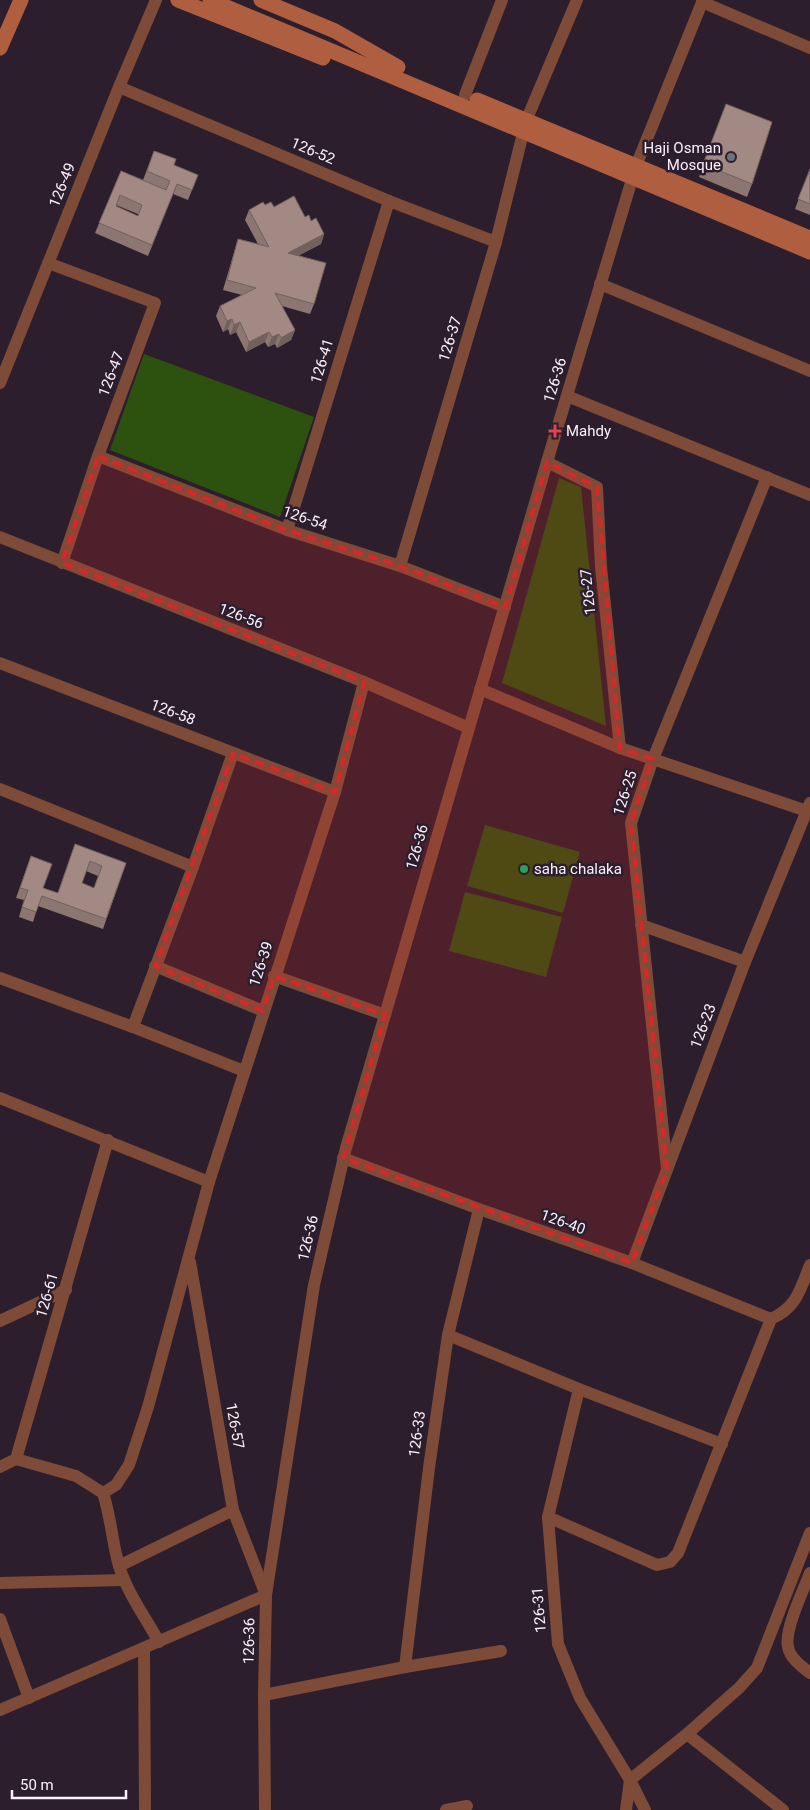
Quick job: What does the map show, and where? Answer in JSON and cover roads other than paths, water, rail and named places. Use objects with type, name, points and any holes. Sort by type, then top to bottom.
[{"type":"main road","points":[[0,48],[20,0]]},
{"type":"main road","points":[[178,0],[331,61],[396,71]]},
{"type":"main road","points":[[210,0],[396,71],[465,95],[525,126]]},
{"type":"main road","points":[[231,0],[635,172],[810,252]]},
{"type":"main road","points":[[261,0],[335,31],[396,71]]},
{"type":"main road","points":[[635,172],[810,238]]},
{"type":"street","name":"126-49","points":[[0,383],[156,0]]},
{"type":"street","points":[[465,95],[502,0]]},
{"type":"street","name":"126-37","points":[[400,566],[496,242],[525,126],[575,0]]},
{"type":"street","points":[[703,1],[810,48]]},
{"type":"street","name":"126-36","points":[[265,1810],[264,1695],[266,1595],[314,1284],[344,1158],[600,284],[635,172],[703,1]]},
{"type":"street","name":"126-52","points":[[119,87],[389,201],[496,242]]},
{"type":"street","name":"126-41","points":[[287,530],[389,201]]},
{"type":"street","name":"126-47","points":[[48,263],[155,303],[98,456],[62,563]]},
{"type":"street","points":[[600,284],[810,371]]},
{"type":"street","points":[[567,396],[810,495]]},
{"type":"street","name":"126-54","points":[[98,456],[287,530],[400,566],[504,607]]},
{"type":"street","name":"126-27","points":[[547,462],[597,487],[601,567],[620,748]]},
{"type":"street","name":"126-25","points":[[667,1169],[631,823],[653,759],[766,477]]},
{"type":"street","name":"126-56","points":[[0,538],[364,682],[469,728]]},
{"type":"street","name":"126-58","points":[[0,663],[335,792]]},
{"type":"street","name":"126-39","points":[[103,1494],[116,1485],[129,1466],[148,1407],[209,1182],[335,792],[364,682]]},
{"type":"street","points":[[480,689],[620,748],[808,807]]},
{"type":"street","points":[[133,1027],[193,867],[233,753]]},
{"type":"street","points":[[0,789],[193,867]]},
{"type":"street","name":"126-23","points":[[632,1263],[745,962],[808,807]]},
{"type":"street","points":[[641,924],[745,962]]},
{"type":"street","points":[[156,966],[264,1011]]},
{"type":"street","points":[[274,976],[385,1015]]},
{"type":"street","points":[[0,978],[133,1027],[244,1071]]},
{"type":"street","points":[[0,1098],[209,1182]]},
{"type":"street","name":"126-61","points":[[16,1459],[108,1140]]},
{"type":"street","name":"126-40","points":[[344,1158],[479,1209],[632,1263],[771,1319]]},
{"type":"street","name":"126-33","points":[[404,1667],[448,1335],[479,1209]]},
{"type":"street","name":"126-57","points":[[190,1257],[233,1510],[266,1595]]},
{"type":"street","points":[[548,1517],[657,1565],[670,1562],[678,1553],[771,1319],[784,1314],[797,1300],[810,1266]]},
{"type":"street","points":[[0,1321],[66,1290]]},
{"type":"street","points":[[448,1335],[579,1389],[722,1444]]},
{"type":"street","name":"126-31","points":[[579,1389],[548,1517],[558,1644],[580,1698],[630,1780],[645,1810]]},
{"type":"street","points":[[0,1468],[16,1459],[76,1476],[103,1494],[108,1508],[119,1566],[124,1580],[159,1642]]},
{"type":"street","points":[[119,1566],[233,1510]]},
{"type":"street","points":[[626,1810],[630,1780],[687,1734],[739,1688],[757,1668],[810,1533]]},
{"type":"street","points":[[810,1573],[789,1629],[788,1647],[796,1661],[810,1672]]},
{"type":"street","points":[[0,1583],[124,1580]]},
{"type":"street","points":[[0,1710],[266,1595]]},
{"type":"street","points":[[0,1619],[29,1698]]},
{"type":"street","points":[[144,1648],[145,1810]]},
{"type":"street","points":[[264,1695],[404,1667],[501,1651]]},
{"type":"street","points":[[687,1734],[783,1810]]},
{"type":"street","points":[[446,1810],[467,1806]]},
{"type":"place","name":"Haji Osman Mosque","points":[[731,157]]},
{"type":"place","name":"Mahdy","points":[[555,431]]},
{"type":"place","name":"saha chalaka","points":[[524,869]]}]
